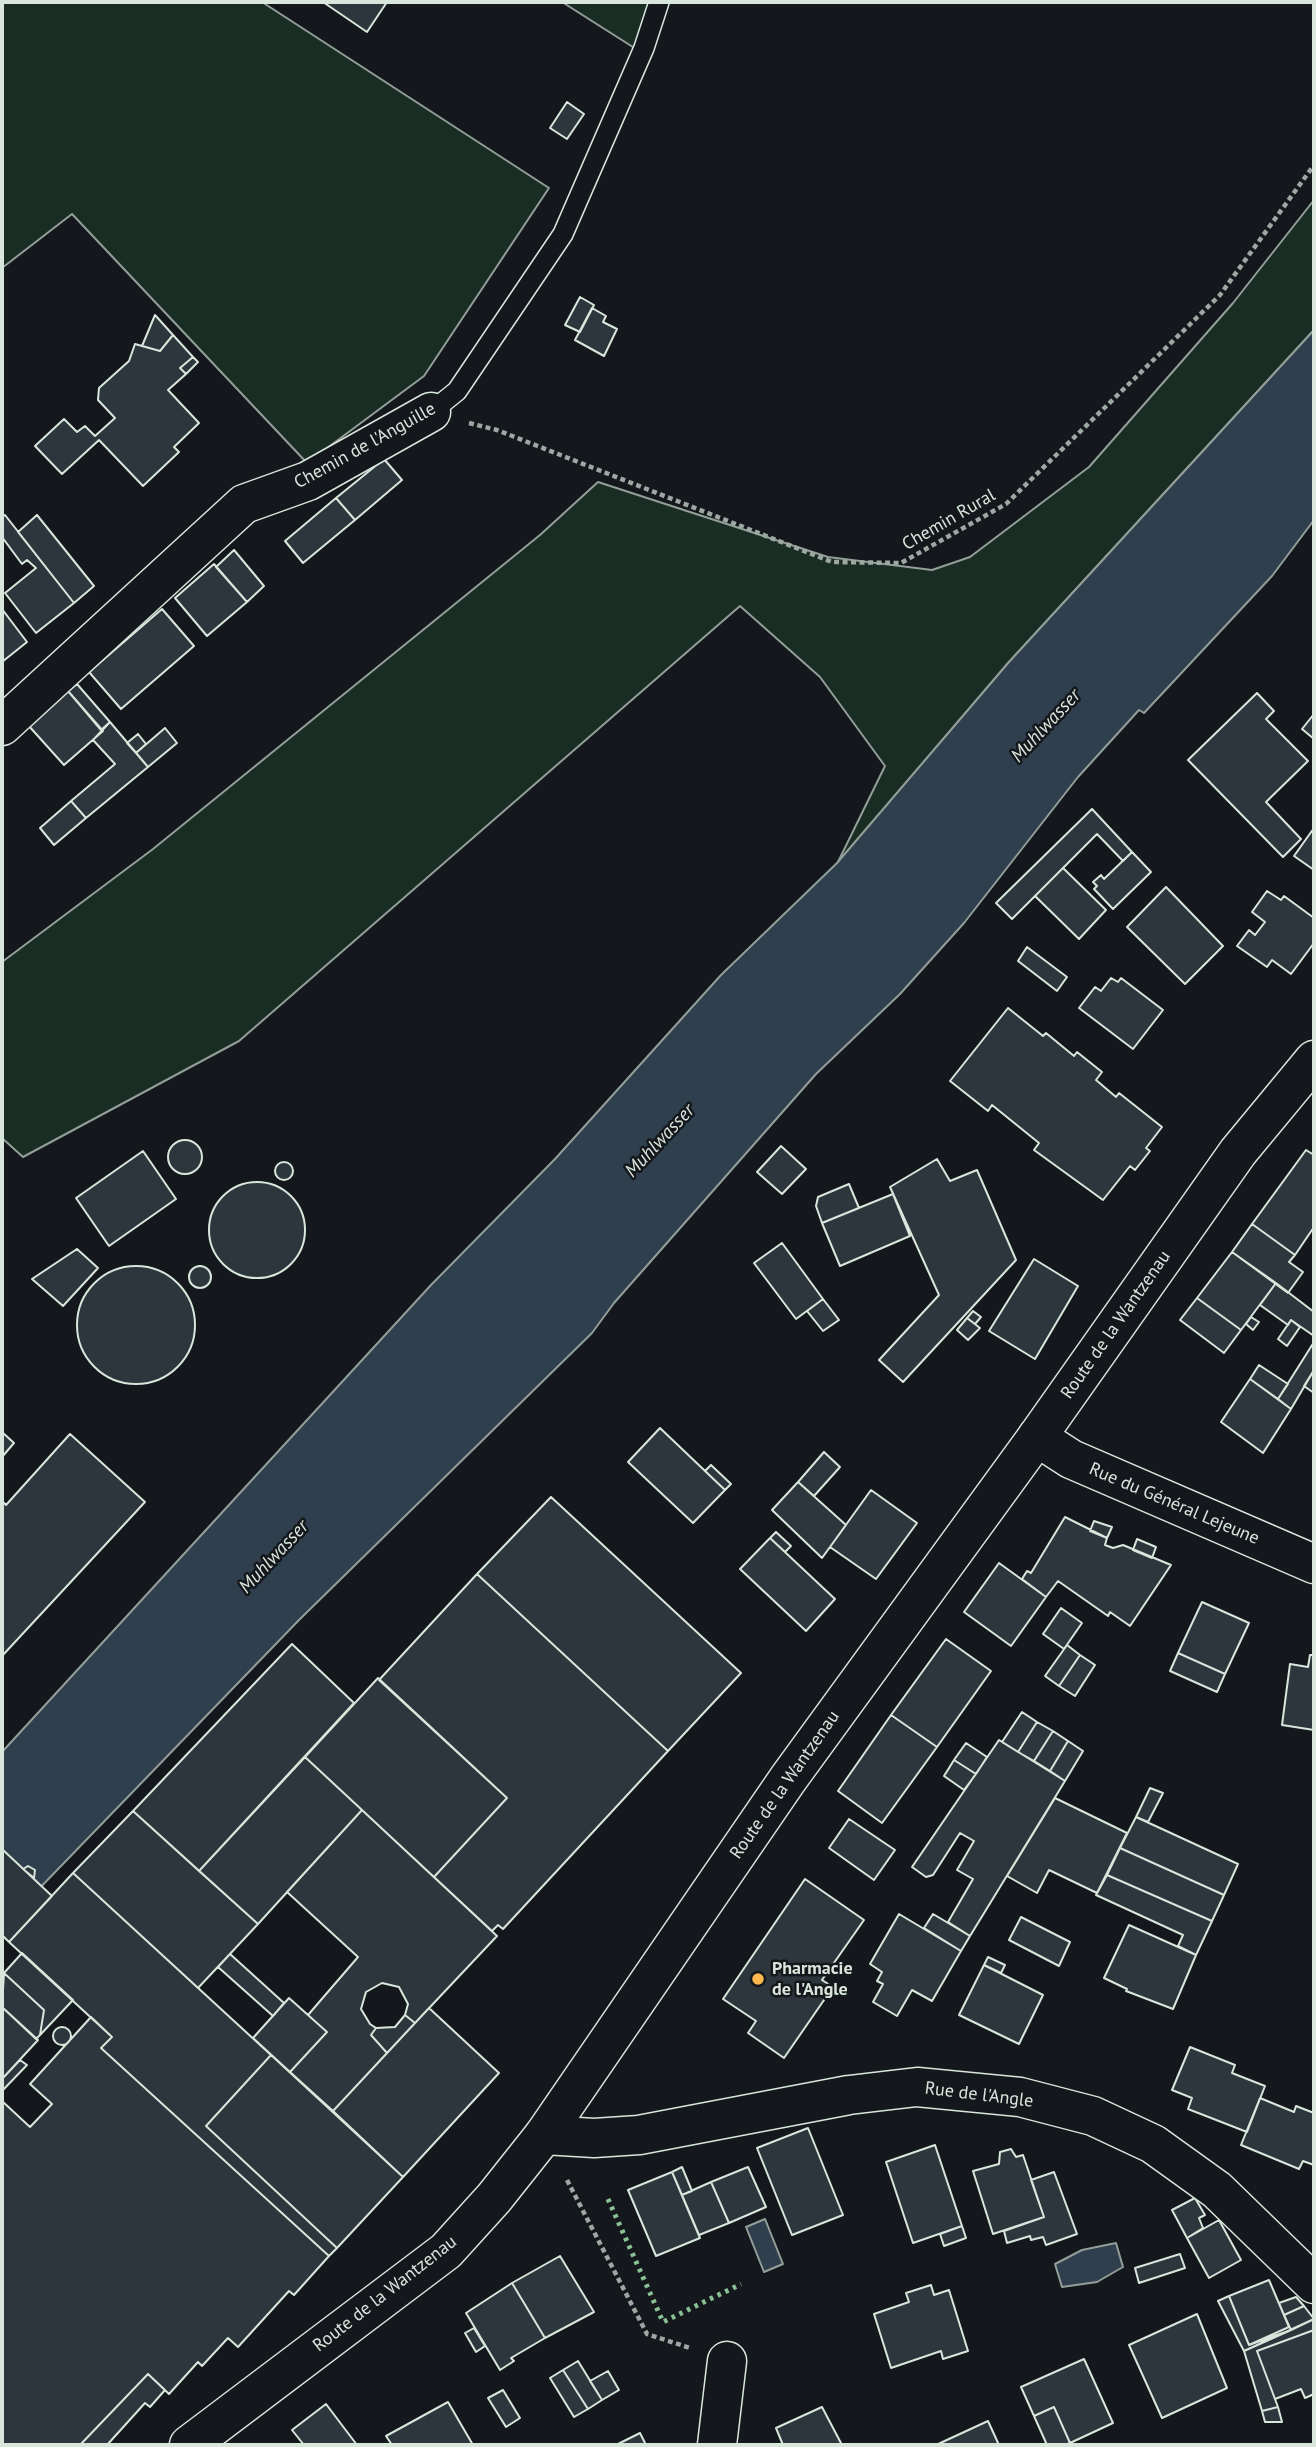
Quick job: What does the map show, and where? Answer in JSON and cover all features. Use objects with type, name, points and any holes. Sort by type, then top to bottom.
[{"type":"main road","name":"Chemin de l'Anguille","points":[[2,726],[244,503],[308,481],[431,412]]},
{"type":"main road","name":"Route de la Wantzenau","points":[[189,2445],[446,2251],[544,2135],[788,1779],[1037,1437],[1238,1152],[1314,1059]]},
{"type":"main road","name":"Rue du Général Lejeune","points":[[1037,1437],[1071,1459],[1314,1564]]},
{"type":"main road","name":"Rue de l'Angle","points":[[544,2135],[594,2138],[639,2135],[849,2095],[917,2087],[1020,2097],[1093,2116],[1153,2144],[1217,2189],[1314,2284]]},
{"type":"main road","points":[[717,2445],[727,2361]]},
{"type":"lane","name":"Chemin de l'Anguille","points":[[431,412],[457,391],[563,234],[644,48],[659,2]]},
{"type":"path","name":"Chemin Rural","points":[[431,412],[496,430],[832,562],[901,563],[1006,505],[1220,295],[1314,165]]},
{"type":"path","points":[[544,2135],[647,2334],[727,2361]]},
{"type":"green space","points":[[2,2],[262,2],[549,188],[424,376],[307,463],[72,214],[2,268]]},
{"type":"green space","points":[[562,2],[656,2],[636,49]]},
{"type":"green space","points":[[1314,200],[1314,330],[1009,662],[837,864],[885,766],[820,677],[740,606],[239,1041],[23,1157],[2,1138],[2,962],[153,849],[540,535],[598,482],[828,557],[932,570],[970,557],[1089,467],[1233,303]]},
{"type":"water","name":"Muhlwasser","points":[[1314,330],[1314,520],[1272,576],[1144,713],[1139,710],[1078,777],[964,923],[900,994],[816,1074],[614,1303],[592,1333],[300,1619],[2,1927],[2,1752],[431,1285],[555,1159],[721,975],[837,863],[1009,662]]},
{"type":"water","points":[[765,2219],[783,2264],[764,2272],[746,2227]]},
{"type":"water","points":[[1116,2243],[1123,2267],[1097,2282],[1062,2287],[1055,2264],[1082,2250]]},
{"type":"building","points":[[323,2],[387,2],[367,32]]},
{"type":"building","points":[[567,102],[584,114],[567,139],[550,128]]},
{"type":"building","points":[[580,297],[594,305],[580,332],[565,325]]},
{"type":"building","points":[[592,308],[606,316],[603,322],[617,329],[604,356],[575,340]]},
{"type":"building","points":[[155,315],[173,335],[160,351],[142,346]]},
{"type":"building","points":[[173,335],[193,357],[180,368],[186,374],[168,390],[199,423],[174,447],[179,452],[143,486],[99,440],[62,474],[35,446],[64,419],[77,432],[85,426],[95,436],[115,418],[98,400],[99,388],[129,361],[135,344],[160,351]]},
{"type":"building","points":[[193,357],[198,362],[186,374],[180,368]]},
{"type":"building","points":[[384,459],[402,480],[355,520],[336,498]]},
{"type":"building","points":[[336,498],[355,520],[303,563],[285,541]]},
{"type":"building","points":[[5,515],[74,603],[36,633],[5,593],[36,568],[27,560],[22,564],[2,537],[2,517]]},
{"type":"building","points":[[37,515],[94,586],[74,603],[18,532]]},
{"type":"building","points":[[234,550],[264,586],[247,602],[216,567]]},
{"type":"building","points":[[214,564],[247,602],[207,636],[175,598]]},
{"type":"building","points":[[2,609],[27,642],[2,662]]},
{"type":"building","points":[[162,609],[194,646],[121,709],[89,672]]},
{"type":"building","points":[[77,684],[110,722],[101,730],[68,691]]},
{"type":"building","points":[[68,691],[103,731],[64,765],[28,725]]},
{"type":"building","points":[[1257,693],[1274,711],[1266,719],[1308,761],[1266,802],[1301,839],[1283,857],[1188,760]]},
{"type":"building","points":[[1314,714],[1314,739],[1302,729]]},
{"type":"building","points":[[110,722],[148,767],[86,818],[71,801],[115,764],[93,740]]},
{"type":"building","points":[[165,728],[177,743],[148,767],[136,753]]},
{"type":"building","points":[[138,734],[146,744],[136,753],[127,743]]},
{"type":"building","points":[[71,801],[86,818],[54,845],[40,828]]},
{"type":"building","points":[[1092,809],[1132,852],[1123,861],[1097,834],[1012,919],[996,903]]},
{"type":"building","points":[[1314,828],[1314,870],[1294,856]]},
{"type":"building","points":[[1132,852],[1151,872],[1113,909],[1094,889],[1097,886],[1093,882],[1101,875],[1104,879]]},
{"type":"building","points":[[1063,868],[1106,910],[1079,939],[1035,896]]},
{"type":"building","points":[[1166,887],[1223,946],[1185,984],[1127,927]]},
{"type":"building","points":[[1267,891],[1281,900],[1284,896],[1314,918],[1314,943],[1291,974],[1272,960],[1267,967],[1237,946],[1249,930],[1255,935],[1265,922],[1252,912]]},
{"type":"building","points":[[1027,947],[1067,977],[1057,991],[1018,961]]},
{"type":"building","points":[[1111,978],[1118,982],[1121,978],[1163,1010],[1133,1049],[1079,1008],[1095,987],[1101,991]]},
{"type":"building","points":[[1008,1008],[1043,1036],[1046,1033],[1074,1056],[1077,1052],[1102,1072],[1096,1080],[1116,1097],[1119,1093],[1162,1127],[1146,1148],[1150,1151],[1135,1170],[1130,1166],[1103,1200],[1034,1150],[1039,1143],[992,1105],[988,1111],[950,1081]]},
{"type":"building","points":[[185,1140],[197,1145],[202,1157],[197,1169],[185,1174],[173,1169],[168,1157],[173,1145]]},
{"type":"building","points":[[781,1146],[806,1169],[782,1194],[757,1172]]},
{"type":"building","points":[[1306,1150],[1314,1155],[1314,1227],[1295,1255],[1252,1224]]},
{"type":"building","points":[[143,1151],[176,1199],[109,1246],[76,1198]]},
{"type":"building","points":[[937,1159],[950,1181],[977,1170],[1016,1260],[903,1382],[879,1360],[939,1295],[890,1187]]},
{"type":"building","points":[[284,1162],[290,1165],[293,1171],[290,1177],[284,1180],[278,1177],[275,1171],[278,1165]]},
{"type":"building","points":[[257,1182],[276,1185],[291,1196],[302,1211],[305,1230],[302,1249],[291,1264],[276,1275],[257,1278],[238,1275],[223,1264],[212,1249],[209,1230],[212,1211],[223,1196],[238,1185]]},
{"type":"building","points":[[849,1184],[859,1208],[822,1223],[816,1206],[818,1197]]},
{"type":"building","points":[[893,1194],[910,1236],[840,1266],[822,1223]]},
{"type":"building","points":[[1252,1224],[1295,1255],[1289,1262],[1303,1272],[1288,1293],[1232,1252]]},
{"type":"building","points":[[782,1243],[823,1299],[796,1319],[754,1263]]},
{"type":"building","points":[[77,1249],[98,1268],[63,1306],[32,1279]]},
{"type":"building","points":[[1232,1252],[1276,1283],[1241,1330],[1197,1298]]},
{"type":"building","points":[[1034,1259],[1078,1286],[1035,1359],[989,1331]]},
{"type":"building","points":[[136,1266],[159,1270],[178,1283],[191,1302],[195,1325],[191,1348],[178,1367],[159,1380],[136,1384],[113,1380],[94,1367],[81,1348],[77,1325],[81,1302],[94,1283],[113,1270]]},
{"type":"building","points":[[200,1266],[208,1269],[211,1277],[208,1285],[200,1288],[192,1285],[189,1277],[192,1269]]},
{"type":"building","points":[[1276,1283],[1314,1312],[1314,1336],[1291,1320],[1288,1325],[1260,1305]]},
{"type":"building","points":[[1197,1298],[1241,1330],[1224,1353],[1180,1320]]},
{"type":"building","points":[[823,1299],[839,1320],[823,1331],[807,1311]]},
{"type":"building","points":[[973,1311],[981,1317],[975,1324],[967,1318]]},
{"type":"building","points":[[1251,1317],[1259,1322],[1253,1330],[1246,1324]]},
{"type":"building","points":[[967,1318],[980,1328],[968,1340],[957,1330]]},
{"type":"building","points":[[1291,1320],[1300,1327],[1287,1346],[1278,1339]]},
{"type":"building","points":[[1314,1342],[1314,1370],[1291,1409],[1278,1399]]},
{"type":"building","points":[[1259,1365],[1288,1384],[1278,1399],[1250,1379]]},
{"type":"building","points":[[1314,1370],[1314,1393],[1304,1386]]},
{"type":"building","points":[[1250,1379],[1291,1409],[1263,1453],[1221,1422]]},
{"type":"building","points":[[660,1428],[725,1490],[693,1523],[628,1462]]},
{"type":"building","points":[[2,1432],[14,1443],[2,1457]]},
{"type":"building","points":[[70,1434],[145,1502],[2,1656],[2,1501],[6,1505]]},
{"type":"building","points":[[824,1452],[840,1467],[814,1496],[798,1482]]},
{"type":"building","points":[[711,1465],[731,1484],[725,1490],[705,1471]]},
{"type":"building","points":[[798,1482],[846,1525],[822,1558],[772,1510]]},
{"type":"building","points":[[871,1490],[917,1523],[876,1579],[830,1547]]},
{"type":"building","points":[[551,1497],[741,1673],[668,1751],[477,1574]]},
{"type":"building","points":[[1065,1517],[1107,1538],[1105,1545],[1113,1548],[1123,1545],[1171,1565],[1130,1626],[1110,1612],[1108,1616],[1058,1581],[1046,1597],[1022,1579],[1027,1571],[1031,1573]]},
{"type":"building","points":[[1094,1521],[1112,1527],[1107,1538],[1090,1531]]},
{"type":"building","points":[[776,1532],[791,1546],[785,1552],[770,1538]]},
{"type":"building","points":[[770,1538],[835,1599],[806,1631],[740,1569]]},
{"type":"building","points":[[1137,1539],[1156,1547],[1152,1558],[1133,1550]]},
{"type":"building","points":[[999,1563],[1046,1597],[1011,1646],[964,1612]]},
{"type":"building","points":[[477,1574],[668,1751],[503,1929],[498,1925],[492,1931],[434,1877],[507,1798],[379,1680]]},
{"type":"building","points":[[1202,1602],[1249,1623],[1225,1674],[1178,1653]]},
{"type":"building","points":[[1061,1608],[1082,1623],[1064,1649],[1043,1634]]},
{"type":"building","points":[[946,1639],[991,1671],[937,1747],[891,1715]]},
{"type":"building","points":[[292,1644],[354,1703],[199,1871],[133,1811]]},
{"type":"building","points":[[1067,1645],[1080,1655],[1059,1686],[1045,1676]]},
{"type":"building","points":[[1178,1653],[1225,1674],[1217,1692],[1170,1671]]},
{"type":"building","points":[[1080,1655],[1095,1665],[1075,1696],[1059,1686]]},
{"type":"building","points":[[1310,1655],[1314,1655],[1314,1730],[1282,1725],[1290,1664],[1308,1667]]},
{"type":"building","points":[[378,1678],[507,1798],[434,1877],[305,1757]]},
{"type":"building","points":[[1022,1712],[1037,1722],[1018,1752],[1002,1742]]},
{"type":"building","points":[[891,1715],[937,1747],[882,1823],[838,1791]]},
{"type":"building","points":[[1037,1722],[1053,1731],[1034,1761],[1018,1752]]},
{"type":"building","points":[[1053,1731],[1068,1741],[1050,1771],[1034,1761]]},
{"type":"building","points":[[999,1740],[1065,1781],[970,1936],[948,1922],[973,1879],[957,1870],[974,1841],[960,1833],[933,1875],[926,1877],[912,1867]]},
{"type":"building","points":[[1068,1741],[1083,1751],[1065,1781],[1050,1771]]},
{"type":"building","points":[[966,1743],[987,1757],[976,1774],[954,1760]]},
{"type":"building","points":[[305,1757],[362,1810],[258,1924],[199,1871]]},
{"type":"building","points":[[954,1760],[976,1774],[964,1790],[944,1776]]},
{"type":"building","points":[[1150,1788],[1163,1793],[1148,1822],[1136,1817]]},
{"type":"building","points":[[1055,1798],[1127,1833],[1097,1893],[1049,1870],[1037,1893],[1007,1876]]},
{"type":"building","points":[[362,1810],[497,1936],[415,2023],[405,2015],[408,2004],[399,1987],[382,1983],[366,1992],[361,2009],[370,2024],[376,2028],[371,2035],[387,2053],[333,2111],[290,2072],[327,2032],[308,2015],[358,1957],[287,1892]]},
{"type":"building","points":[[133,1811],[258,1924],[198,1988],[73,1873]]},
{"type":"building","points":[[1136,1817],[1238,1864],[1224,1895],[1120,1848]]},
{"type":"building","points":[[849,1819],[895,1850],[874,1880],[829,1848]]},
{"type":"building","points":[[1120,1848],[1224,1895],[1212,1921],[1107,1875]]},
{"type":"building","points":[[2,1849],[52,1896],[9,1942],[2,1935]]},
{"type":"building","points":[[28,1866],[35,1870],[34,1878],[23,1869]]},
{"type":"building","points":[[73,1873],[271,2055],[206,2126],[337,2248],[329,2256],[101,2048],[112,2037],[9,1942]]},
{"type":"building","points":[[1107,1875],[1212,1921],[1196,1955],[1178,1946],[1183,1935],[1096,1895]]},
{"type":"building","points":[[805,1879],[864,1920],[822,1980],[833,1987],[784,2058],[748,2033],[756,2021],[723,1999]]},
{"type":"building","points":[[899,1914],[961,1951],[932,2001],[912,1990],[897,2016],[873,2002],[883,1984],[877,1981],[882,1972],[870,1964]]},
{"type":"building","points":[[933,1914],[970,1936],[961,1951],[924,1928]]},
{"type":"building","points":[[1021,1917],[1070,1942],[1059,1966],[1009,1940]]},
{"type":"building","points":[[1129,1925],[1196,1955],[1173,2009],[1126,1991],[1127,1989],[1104,1978]]},
{"type":"building","points":[[22,1953],[73,2000],[40,2035],[44,2010],[4,1973]]},
{"type":"building","points":[[230,1954],[284,2003],[273,2016],[218,1967]]},
{"type":"building","points":[[988,1957],[1005,1965],[1001,1973],[984,1965]]},
{"type":"building","points":[[984,1965],[1043,1995],[1019,2044],[959,2015]]},
{"type":"building","points":[[4,1973],[44,2010],[40,2035],[36,2039],[2,2007]]},
{"type":"building","points":[[289,1998],[327,2032],[290,2072],[253,2038]]},
{"type":"building","points":[[2,2007],[38,2040],[2,2079]]},
{"type":"building","points":[[429,2008],[499,2073],[403,2177],[333,2111]]},
{"type":"building","points":[[405,2015],[415,2023],[387,2053],[371,2035],[376,2028],[395,2027]]},
{"type":"building","points":[[91,2017],[112,2037],[101,2048],[329,2256],[294,2295],[289,2291],[238,2347],[228,2338],[202,2366],[198,2362],[169,2394],[148,2374],[80,2445],[2,2445],[2,2101],[30,2127],[52,2104],[30,2084]]},
{"type":"building","points":[[62,2027],[69,2029],[69,2043],[62,2045],[55,2043],[53,2036],[55,2029]]},
{"type":"building","points":[[1190,2047],[1235,2065],[1232,2073],[1265,2086],[1247,2132],[1188,2109],[1192,2098],[1172,2090]]},
{"type":"building","points":[[271,2055],[403,2177],[337,2248],[206,2126]]},
{"type":"building","points":[[20,2060],[27,2065],[2,2091],[2,2079]]},
{"type":"building","points":[[1260,2098],[1294,2112],[1296,2106],[1314,2113],[1314,2165],[1303,2161],[1299,2169],[1241,2145]]},
{"type":"building","points":[[808,2128],[843,2215],[792,2235],[757,2148]]},
{"type":"building","points":[[935,2145],[962,2226],[913,2243],[886,2162]]},
{"type":"building","points":[[1011,2149],[1016,2157],[1023,2155],[1044,2217],[993,2234],[973,2171],[999,2164],[1000,2152]]},
{"type":"building","points":[[682,2167],[692,2191],[682,2195],[672,2172]]},
{"type":"building","points":[[748,2167],[766,2207],[729,2223],[711,2182]]},
{"type":"building","points":[[672,2172],[700,2238],[656,2256],[628,2190]]},
{"type":"building","points":[[1054,2172],[1077,2234],[1046,2245],[1043,2237],[1031,2240],[1030,2236],[1007,2243],[1004,2231],[1044,2217],[1031,2180]]},
{"type":"building","points":[[711,2182],[729,2223],[699,2235],[682,2195]]},
{"type":"building","points":[[1195,2198],[1205,2215],[1199,2218],[1203,2228],[1187,2238],[1172,2210]]},
{"type":"building","points":[[1219,2220],[1241,2260],[1209,2278],[1187,2238]]},
{"type":"building","points":[[962,2226],[966,2238],[944,2246],[940,2234]]},
{"type":"building","points":[[1180,2254],[1185,2268],[1139,2283],[1135,2268]]},
{"type":"building","points":[[560,2256],[594,2312],[545,2338],[512,2283]]},
{"type":"building","points":[[1269,2280],[1289,2327],[1249,2345],[1229,2296]]},
{"type":"building","points":[[512,2283],[545,2338],[511,2358],[514,2361],[500,2370],[466,2313]]},
{"type":"building","points":[[931,2285],[934,2295],[949,2290],[968,2351],[943,2359],[941,2351],[891,2368],[874,2314],[909,2302],[906,2293]]},
{"type":"building","points":[[1229,2296],[1249,2345],[1291,2330],[1244,2351],[1218,2301]]},
{"type":"building","points":[[1296,2297],[1304,2306],[1284,2315],[1279,2303]]},
{"type":"building","points":[[1304,2306],[1314,2319],[1291,2330],[1284,2315]]},
{"type":"building","points":[[1197,2314],[1227,2388],[1162,2418],[1129,2345]]},
{"type":"building","points":[[1314,2319],[1314,2330],[1257,2351],[1278,2407],[1262,2411],[1244,2351]]},
{"type":"building","points":[[474,2328],[485,2346],[476,2352],[465,2333]]},
{"type":"building","points":[[1314,2330],[1314,2394],[1305,2398],[1301,2389],[1275,2399],[1257,2351]]},
{"type":"building","points":[[1084,2359],[1113,2423],[1070,2443],[1054,2407],[1034,2416],[1021,2387]]},
{"type":"building","points":[[578,2361],[602,2400],[588,2409],[563,2370]]},
{"type":"building","points":[[563,2370],[588,2409],[574,2417],[550,2378]]},
{"type":"building","points":[[608,2371],[619,2390],[602,2400],[590,2381]]},
{"type":"building","points":[[148,2374],[165,2390],[150,2407],[145,2403],[107,2445],[80,2445]]},
{"type":"building","points":[[503,2390],[520,2418],[506,2427],[488,2398]]},
{"type":"building","points":[[448,2402],[473,2445],[392,2445],[386,2436]]},
{"type":"building","points":[[326,2404],[357,2445],[304,2445],[292,2430]]},
{"type":"building","points":[[822,2407],[842,2445],[783,2445],[776,2428]]},
{"type":"building","points":[[1054,2407],[1070,2443],[1065,2445],[1047,2445],[1034,2416]]},
{"type":"building","points":[[1278,2407],[1282,2422],[1265,2422],[1262,2411]]},
{"type":"building","points":[[988,2421],[999,2445],[936,2445]]},
{"type":"building","points":[[640,2433],[646,2445],[616,2445]]},
{"type":"hedge","points":[[608,2199],[663,2322],[741,2284]]},
{"type":"place","name":"Pharmacie de l'Angle","points":[[758,1979]]}]
